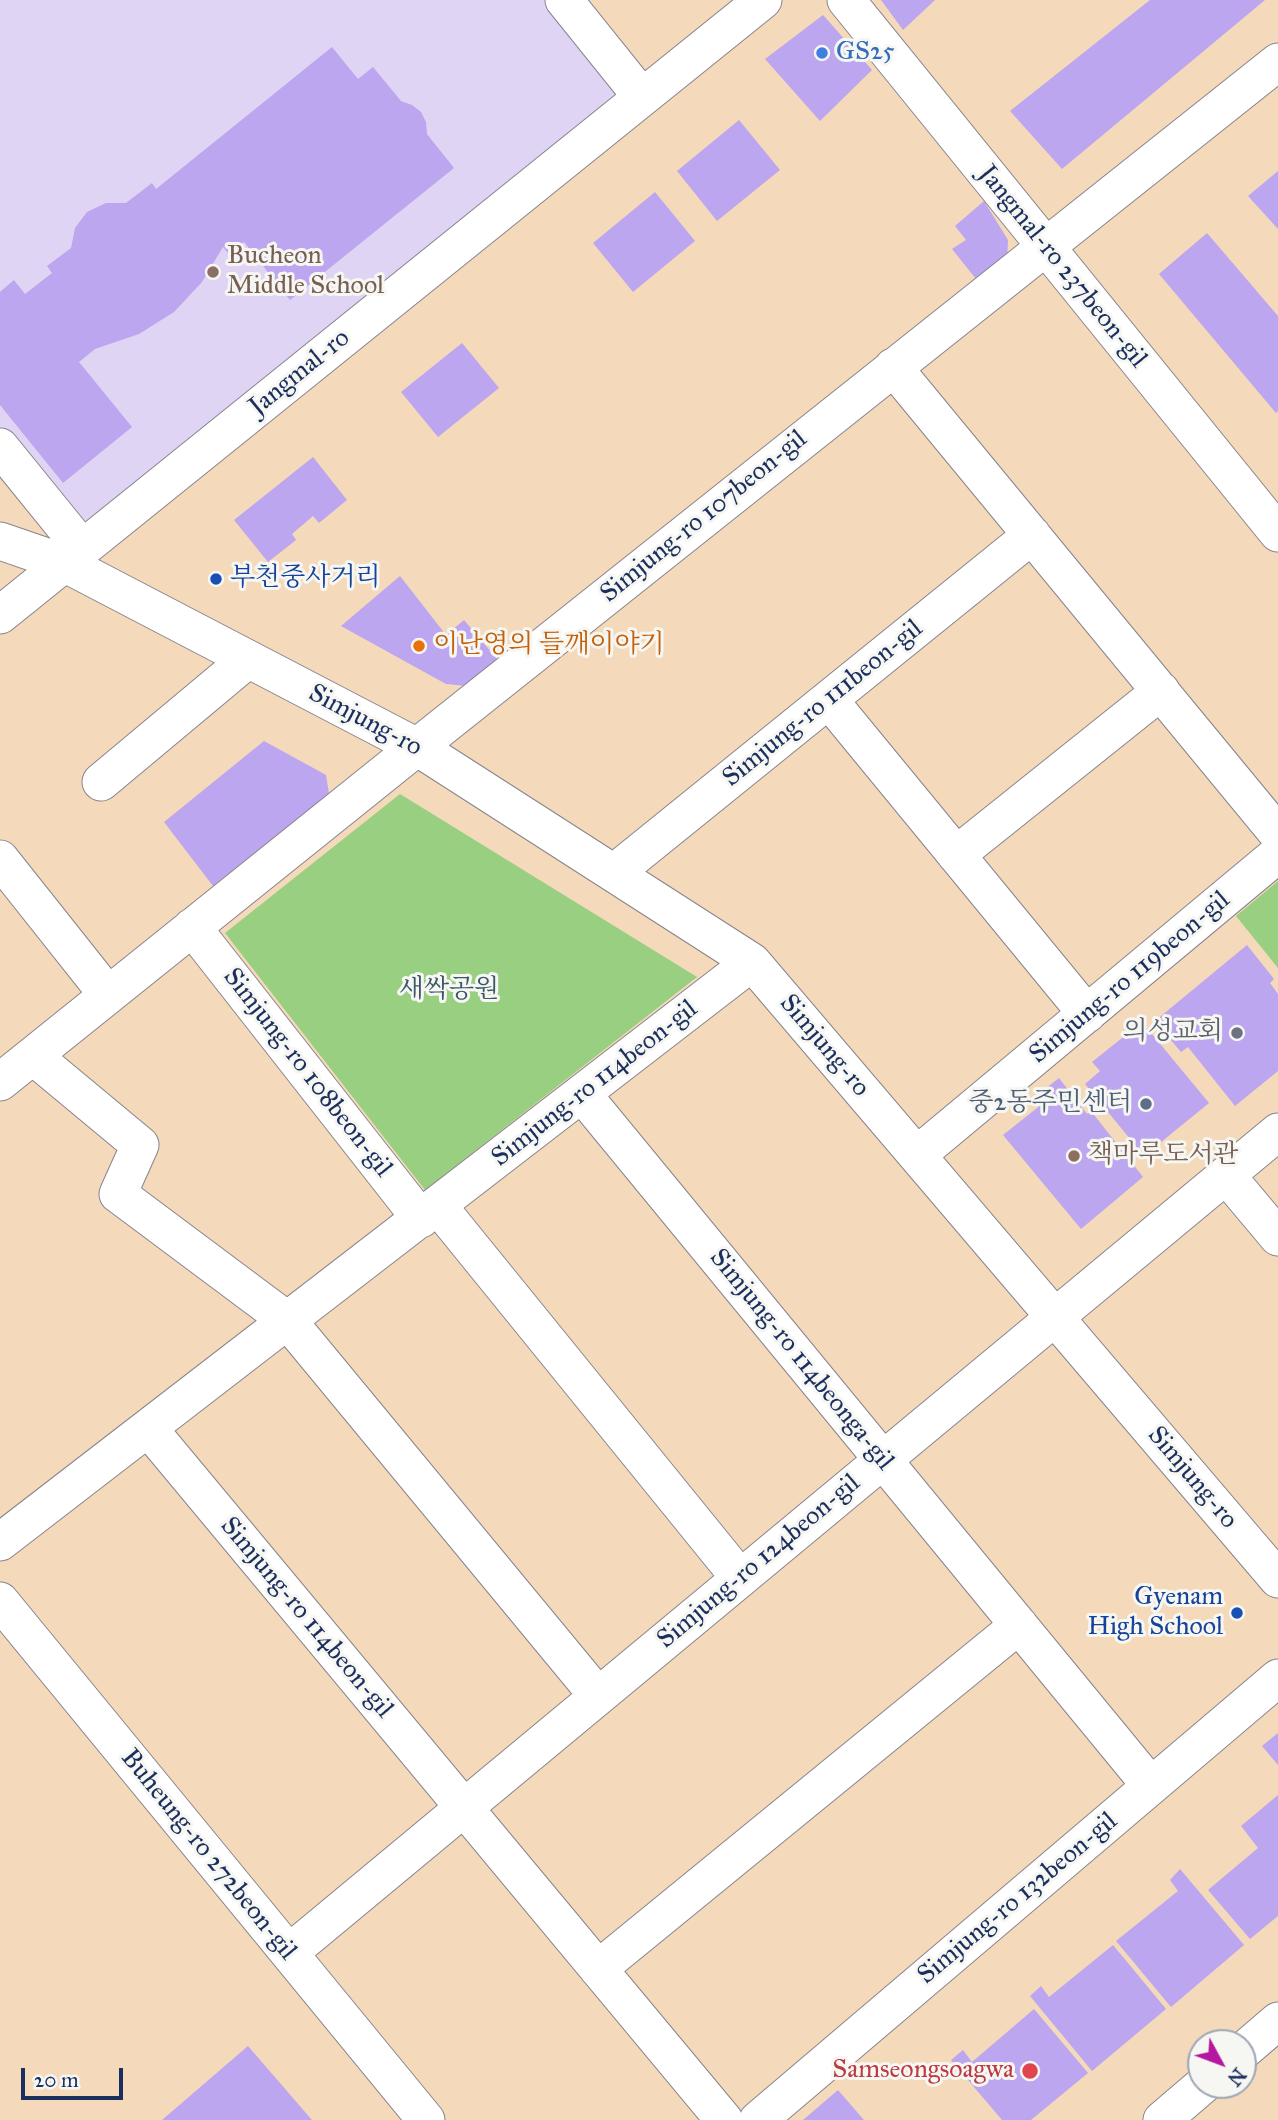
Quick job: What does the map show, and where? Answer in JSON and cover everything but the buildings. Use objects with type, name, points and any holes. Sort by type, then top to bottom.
[{"type":"street","points":[[564,0],[642,97]]},
{"type":"street","name":"Jangmal-ro","points":[[0,615],[763,0]]},
{"type":"street","name":"Jangmal-ro 237beon-gil","points":[[846,0],[1278,533]]},
{"type":"street","name":"Simjung-ro 107beon-gil","points":[[417,747],[1278,62]]},
{"type":"street","points":[[893,366],[1278,834]]},
{"type":"street","points":[[0,447],[73,556]]},
{"type":"street","name":"Simjung-ro 111beon-gil","points":[[614,873],[1032,535]]},
{"type":"street","name":"Simjung-ro","points":[[0,541],[73,556],[247,660],[417,747],[752,962],[1278,1579]]},
{"type":"street","points":[[101,782],[247,660]]},
{"type":"street","points":[[956,855],[1160,691]]},
{"type":"street","points":[[829,700],[1087,1014]]},
{"type":"street","points":[[0,1082],[417,747]]},
{"type":"street","name":"Simjung-ro 119beon-gil","points":[[917,1156],[1278,854]]},
{"type":"street","points":[[0,859],[108,995]]},
{"type":"street","name":"Simjung-ro 108beon-gil","points":[[192,927],[429,1213]]},
{"type":"street","name":"Simjung-ro 114beon-gil","points":[[0,1542],[583,1095],[752,962]]},
{"type":"street","points":[[33,1056],[140,1145],[118,1194],[288,1321],[598,1696]]},
{"type":"street","name":"Simjung-ro 114beonga-gil","points":[[583,1095],[1152,1786]]},
{"type":"street","name":"Simjung-ro 124beon-gil","points":[[289,1953],[1278,1132]]},
{"type":"street","points":[[1226,1175],[1278,1237]]},
{"type":"street","points":[[429,1213],[740,1578]]},
{"type":"street","name":"Simjung-ro 114beon-gil","points":[[148,1428],[464,1808]]},
{"type":"street","name":"Buheung-ro 272beon-gil","points":[[0,1601],[289,1953],[415,2116]]},
{"type":"street","points":[[598,1969],[1019,1625]]},
{"type":"street","name":"Simjung-ro 132beon-gil","points":[[758,2120],[1278,1678]]},
{"type":"street","points":[[464,1808],[724,2120]]},
{"type":"street","points":[[1257,2039],[1278,2021]]},
{"type":"street","points":[[1162,2120],[1187,2099]]},
{"type":"shaded area","name":"Bucheon Middle School","points":[[0,0],[562,0],[642,97],[82,548],[0,447]]},
{"type":"green space","name":"새싹공원","points":[[400,794],[697,977],[425,1190],[225,933]]},
{"type":"green space","points":[[1278,881],[1278,968],[1236,916]]},
{"type":"place","name":"GS25","points":[[822,53]]},
{"type":"place","name":"Bucheon Middle School","points":[[213,272]]},
{"type":"place","name":"부천중사거리","points":[[216,579]]},
{"type":"place","name":"이난영의 들깨이야기","points":[[419,646]]},
{"type":"place","name":"의성교회","points":[[1237,1033]]},
{"type":"place","name":"중2동주민센터","points":[[1146,1104]]},
{"type":"place","name":"책마루도서관","points":[[1074,1156]]},
{"type":"place","name":"Gyenam High School","points":[[1237,1613]]},
{"type":"place","name":"Samseongsoagwa","points":[[1030,2071]]}]
